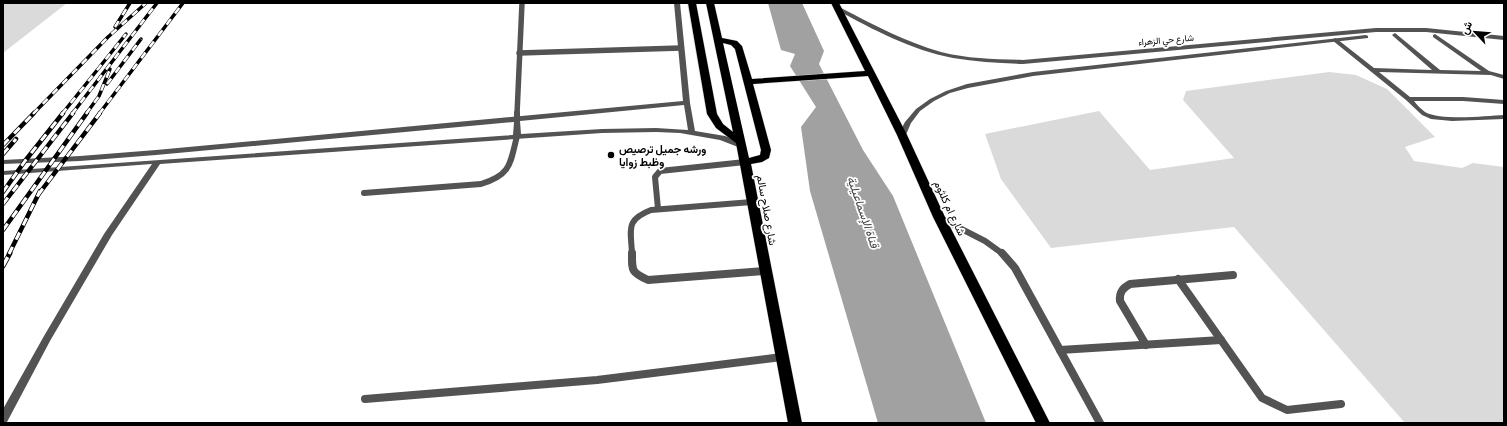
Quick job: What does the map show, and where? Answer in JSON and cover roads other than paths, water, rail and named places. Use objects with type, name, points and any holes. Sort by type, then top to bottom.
[{"type":"highway","points":[[692,3],[712,107],[712,114],[719,126],[741,143]]},
{"type":"highway","name":"شارع صلاح سالم","points":[[710,3],[745,162],[793,423]]},
{"type":"highway","name":"شارع ام كلثوم","points":[[837,6],[902,135],[939,217],[1043,423]]},
{"type":"highway","points":[[719,40],[734,43],[738,46],[767,153],[762,158],[745,162]]},
{"type":"highway","points":[[748,82],[871,73]]},
{"type":"street","points":[[677,3],[687,103],[692,132]]},
{"type":"street","name":"شارع حي الزهراء","points":[[837,6],[898,38],[929,50],[966,58],[1023,62],[1376,30],[1426,30],[1504,38]]},
{"type":"street","points":[[1395,35],[1439,72]]},
{"type":"street","name":"شارع حي الزهراء","points":[[902,135],[908,122],[918,110],[932,100],[948,92],[967,86],[1033,74],[1335,40],[1395,35],[1435,36],[1504,43]]},
{"type":"street","points":[[1435,36],[1488,73]]},
{"type":"street","points":[[1335,40],[1408,99],[1421,112],[1436,117],[1482,119],[1504,117]]},
{"type":"street","points":[[1023,62],[1033,74]]},
{"type":"street","points":[[1372,70],[1488,73],[1496,74],[1504,78]]},
{"type":"street","points":[[1408,99],[1463,99],[1504,102]]},
{"type":"street","points":[[3,162],[58,160],[244,144],[687,103]]},
{"type":"street","points":[[516,120],[517,136]]},
{"type":"street","points":[[3,173],[517,136],[633,130],[692,132],[741,143]]},
{"type":"street","points":[[238,156],[244,144]]},
{"type":"street","points":[[3,419],[47,339],[108,234],[157,162]]},
{"type":"lane","points":[[516,120],[518,53],[522,3]]},
{"type":"lane","points":[[518,53],[682,48]]},
{"type":"lane","points":[[364,193],[482,184],[493,181],[502,176],[509,169],[517,136]]},
{"type":"lane","points":[[658,209],[655,177],[660,171],[745,162]]},
{"type":"lane","points":[[752,202],[658,209],[638,215],[631,224],[632,268],[635,274],[640,278],[656,280],[765,271]]},
{"type":"lane","points":[[939,217],[985,241],[1001,252],[1015,268],[1100,423]]},
{"type":"lane","points":[[1146,345],[1120,301],[1121,290],[1130,284],[1233,275]]},
{"type":"lane","points":[[1178,279],[1262,398],[1287,410],[1341,404]]},
{"type":"lane","points":[[1060,350],[1221,340]]},
{"type":"lane","points":[[365,399],[597,380],[782,358]]},
{"type":"water","name":"قناة الإسماعيلية","points":[[768,3],[802,3],[824,51],[819,64],[863,150],[893,196],[986,423],[878,423],[810,191],[801,127],[816,107],[790,66],[795,54],[781,50]]},
{"type":"railway","points":[[115,27],[130,3]]},
{"type":"railway","points":[[33,114],[108,37],[146,3]]},
{"type":"railway","points":[[72,114],[157,3]]},
{"type":"railway","points":[[99,114],[183,3]]},
{"type":"railway","points":[[62,114],[126,34]]},
{"type":"railway","points":[[107,84],[141,39]]},
{"type":"railway","points":[[86,114],[99,96],[110,69]]},
{"type":"railway","points":[[3,145],[34,113]]},
{"type":"railway","points":[[3,192],[25,161],[63,113]]},
{"type":"railway","points":[[3,204],[73,113]]},
{"type":"railway","points":[[3,230],[87,113]]},
{"type":"railway","points":[[38,195],[100,113]]},
{"type":"railway","points":[[3,154],[16,139]]},
{"type":"railway","points":[[38,195],[40,191]]},
{"type":"railway","points":[[9,254],[38,195]]},
{"type":"railway","points":[[3,266],[10,253]]},
{"type":"place","name":"ورشه جميل ترصيص وظبط زوايا","points":[[611,155]]}]
